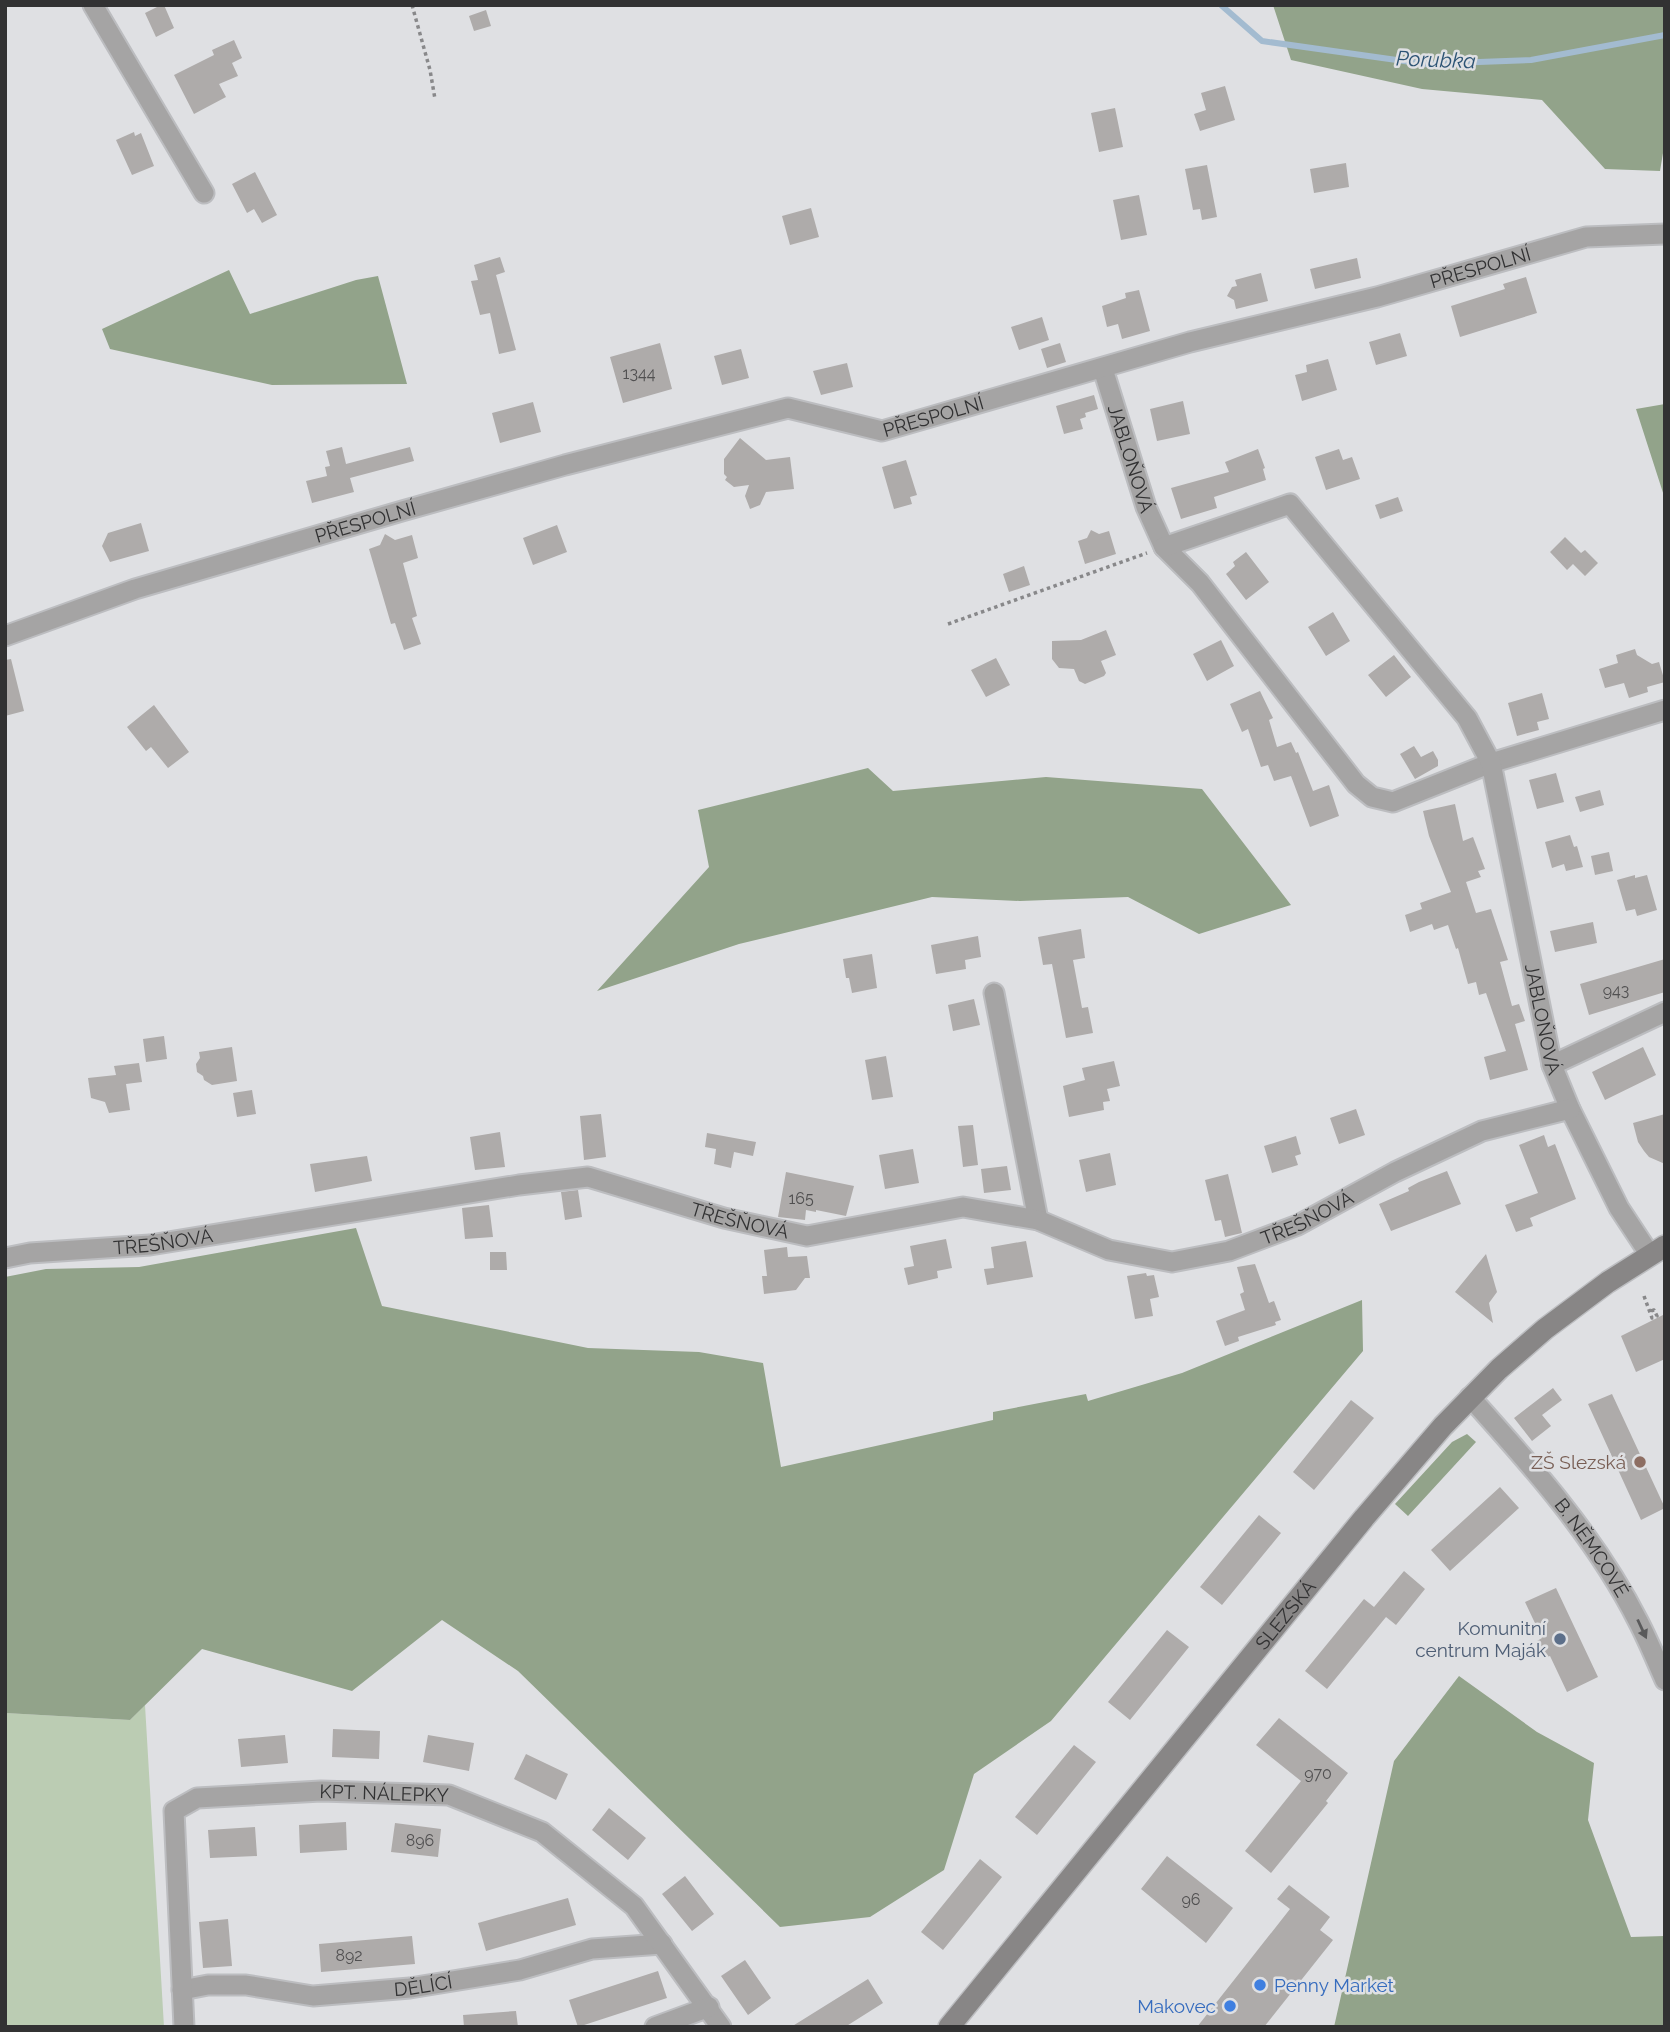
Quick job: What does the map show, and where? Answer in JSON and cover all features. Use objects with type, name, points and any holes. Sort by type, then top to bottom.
[{"type":"street","points":[[93,5],[204,193]]},
{"type":"street","name":"PŘESPOLNÍ","points":[[5,636],[135,589],[401,511],[565,465],[788,408],[882,431],[1190,342],[1386,294],[1586,237],[1665,234]]},
{"type":"street","name":"JABLOŇOVÁ","points":[[1102,369],[1146,507],[1164,547],[1200,583],[1356,784],[1372,797],[1393,802],[1490,763],[1665,710]]},
{"type":"street","name":"JABLOŇOVÁ","points":[[1164,547],[1290,504],[1467,718],[1490,763],[1552,1065],[1570,1109],[1619,1208],[1657,1251]]},
{"type":"street","points":[[993,993],[1038,1220]]},
{"type":"street","points":[[1552,1065],[1665,1012]]},
{"type":"street","name":"TŘEŠŇOVÁ","points":[[5,1258],[30,1253],[158,1244],[519,1185],[588,1177],[724,1218],[807,1236],[963,1208],[1038,1220],[1109,1250],[1172,1262],[1228,1251],[1298,1225],[1395,1172],[1482,1131],[1570,1109]]},
{"type":"street","name":"SLEZSKÁ","points":[[949,2027],[1364,1518],[1470,1398],[1545,1329],[1608,1282],[1657,1251]]},
{"type":"street","name":"B. NĚMCOVÉ","points":[[1470,1398],[1549,1487],[1605,1563],[1638,1620],[1665,1680]]},
{"type":"street","name":"KPT. NÁLEPKY","points":[[184,2027],[174,1811],[197,1798],[321,1791],[449,1795],[542,1832],[634,1906],[721,2027]]},
{"type":"street","name":"DĚLÍCÍ","points":[[183,1990],[208,1985],[246,1985],[313,1996],[410,1988],[520,1970],[592,1949],[662,1944]]},
{"type":"street","points":[[655,2027],[709,2007]]},
{"type":"path","points":[[412,5],[435,99]]},
{"type":"path","points":[[948,624],[1164,547]]},
{"type":"path","points":[[1644,1296],[1651,1311],[1654,1310],[1657,1316],[1655,1318]]},
{"type":"green space","points":[[1273,5],[1665,5],[1665,141],[1660,171],[1605,169],[1542,100],[1422,89],[1291,60]]},
{"type":"green space","points":[[229,270],[250,314],[356,280],[378,276],[407,384],[272,385],[110,349],[102,329]]},
{"type":"green space","points":[[1665,404],[1665,499],[1636,409]]},
{"type":"green space","points":[[868,768],[893,791],[1046,777],[1202,789],[1291,905],[1199,934],[1128,897],[1020,901],[932,897],[739,944],[597,991],[709,867],[698,810]]},
{"type":"green space","points":[[356,1228],[382,1306],[588,1348],[699,1352],[763,1363],[781,1467],[993,1420],[993,1412],[1086,1394],[1088,1401],[1182,1373],[1362,1300],[1363,1351],[1051,1721],[974,1774],[944,1870],[870,1917],[780,1927],[518,1671],[442,1620],[352,1691],[202,1649],[130,1720],[5,1713],[5,1277],[46,1269],[139,1267]]},
{"type":"green space","points":[[1467,1434],[1476,1442],[1408,1516],[1395,1504],[1452,1442]]},
{"type":"green space","points":[[1459,1676],[1537,1732],[1594,1763],[1588,1820],[1631,1937],[1665,1936],[1665,2027],[1334,2027],[1394,1761]]},
{"type":"green space","points":[[145,1705],[164,2027],[5,2027],[5,1713],[130,1720]]},
{"type":"building","points":[[164,5],[174,28],[156,37],[145,13]]},
{"type":"building","points":[[486,10],[491,26],[474,31],[469,16]]},
{"type":"building","points":[[234,40],[242,58],[232,63],[238,76],[219,84],[226,97],[194,114],[174,75],[214,55],[212,50]]},
{"type":"building","points":[[1225,86],[1235,120],[1200,131],[1194,114],[1206,110],[1201,93]]},
{"type":"building","points":[[1115,108],[1123,147],[1099,152],[1091,113]]},
{"type":"building","points":[[134,132],[135,136],[141,133],[154,166],[132,175],[116,140]]},
{"type":"building","points":[[1346,163],[1349,187],[1314,193],[1310,169]]},
{"type":"building","points":[[1207,165],[1217,217],[1202,220],[1200,209],[1193,210],[1185,169]]},
{"type":"building","points":[[255,172],[277,215],[262,223],[254,209],[247,213],[232,184]]},
{"type":"building","points":[[1139,195],[1147,235],[1121,240],[1113,200]]},
{"type":"building","points":[[811,208],[819,237],[790,245],[782,216]]},
{"type":"building","points":[[500,257],[505,272],[496,275],[516,350],[499,354],[490,313],[480,315],[471,281],[478,280],[474,265]]},
{"type":"building","points":[[1357,258],[1361,278],[1315,289],[1310,269]]},
{"type":"building","points":[[1261,273],[1268,301],[1236,309],[1234,300],[1227,296],[1232,287],[1237,286],[1235,280]]},
{"type":"building","points":[[1526,277],[1537,313],[1460,337],[1451,306],[1505,289],[1503,284]]},
{"type":"building","points":[[1139,290],[1150,331],[1122,339],[1118,324],[1107,327],[1102,306],[1126,298],[1125,293]]},
{"type":"building","points":[[1042,317],[1049,340],[1019,350],[1011,327]]},
{"type":"building","points":[[1400,333],[1407,356],[1376,365],[1369,342]]},
{"type":"building","points":[[660,343],[672,389],[623,403],[610,357]]},
{"type":"building","points":[[1060,343],[1066,362],[1047,368],[1041,349]]},
{"type":"building","points":[[741,349],[749,378],[722,385],[714,356]]},
{"type":"building","points":[[1328,359],[1337,390],[1302,401],[1295,375],[1307,372],[1306,365]]},
{"type":"building","points":[[847,363],[853,387],[821,395],[813,371]]},
{"type":"building","points":[[1094,395],[1098,409],[1085,413],[1086,417],[1080,419],[1083,429],[1064,434],[1056,406]]},
{"type":"building","points":[[1183,401],[1190,434],[1157,441],[1150,409]]},
{"type":"building","points":[[533,402],[541,432],[500,443],[492,413]]},
{"type":"building","points":[[740,438],[766,460],[790,457],[794,489],[766,492],[760,505],[750,509],[745,496],[749,485],[734,487],[725,480],[727,477],[724,474],[724,459]]},
{"type":"building","points":[[342,447],[346,464],[410,447],[414,461],[350,478],[354,492],[312,503],[306,481],[327,476],[325,467],[330,466],[326,451]]},
{"type":"building","points":[[1258,449],[1266,480],[1214,497],[1217,508],[1181,519],[1171,488],[1229,472],[1225,462]]},
{"type":"building","points":[[1339,449],[1343,460],[1352,457],[1360,479],[1326,490],[1315,457]]},
{"type":"building","points":[[906,460],[917,495],[910,497],[912,504],[894,509],[882,467]]},
{"type":"building","points":[[1398,497],[1403,511],[1380,519],[1375,505]]},
{"type":"building","points":[[141,523],[149,551],[110,562],[102,546],[108,533]]},
{"type":"building","points":[[557,525],[567,552],[533,565],[523,538]]},
{"type":"building","points":[[1091,530],[1099,534],[1109,531],[1116,554],[1085,564],[1078,541],[1087,538]]},
{"type":"building","points":[[385,534],[395,540],[412,535],[418,558],[403,563],[417,616],[412,618],[421,644],[404,650],[395,623],[391,624],[369,549],[380,545]]},
{"type":"building","points":[[1565,537],[1581,553],[1585,550],[1598,563],[1585,576],[1573,564],[1567,570],[1550,552]]},
{"type":"building","points":[[1246,552],[1269,582],[1246,600],[1226,574],[1235,566],[1233,562]]},
{"type":"building","points":[[1024,566],[1030,585],[1009,592],[1003,574]]},
{"type":"building","points":[[1333,612],[1350,641],[1326,656],[1308,627]]},
{"type":"building","points":[[1106,630],[1116,655],[1101,661],[1106,673],[1104,676],[1085,684],[1079,681],[1074,669],[1059,668],[1052,659],[1052,641],[1081,640]]},
{"type":"building","points":[[1221,640],[1234,666],[1207,681],[1193,654]]},
{"type":"building","points":[[1635,649],[1637,655],[1652,664],[1659,662],[1665,682],[1647,687],[1648,692],[1629,698],[1624,683],[1605,688],[1599,669],[1618,663],[1616,655]]},
{"type":"building","points":[[1394,655],[1411,677],[1386,697],[1368,675]]},
{"type":"building","points":[[996,658],[1010,685],[986,697],[971,670]]},
{"type":"building","points":[[11,659],[24,711],[5,716],[5,660]]},
{"type":"building","points":[[1260,691],[1273,718],[1269,720],[1277,747],[1291,742],[1296,753],[1298,752],[1313,791],[1329,785],[1339,816],[1310,827],[1291,776],[1274,781],[1268,765],[1261,767],[1248,729],[1242,732],[1230,704]]},
{"type":"building","points":[[1542,693],[1549,719],[1537,722],[1539,730],[1517,736],[1508,703]]},
{"type":"building","points":[[154,705],[189,752],[168,768],[151,747],[146,751],[127,727]]},
{"type":"building","points":[[1414,746],[1421,757],[1433,751],[1438,760],[1438,766],[1415,779],[1400,754]]},
{"type":"building","points":[[1556,773],[1564,802],[1537,809],[1529,780]]},
{"type":"building","points":[[1600,790],[1604,805],[1580,812],[1575,797]]},
{"type":"building","points":[[1455,804],[1463,841],[1473,837],[1485,869],[1478,871],[1481,877],[1466,882],[1476,913],[1491,909],[1508,960],[1500,962],[1512,1006],[1519,1004],[1525,1021],[1515,1024],[1528,1070],[1490,1080],[1484,1057],[1506,1051],[1486,993],[1479,995],[1476,982],[1468,984],[1448,925],[1434,930],[1432,924],[1410,932],[1405,915],[1422,909],[1420,903],[1451,892],[1429,836],[1423,811]]},
{"type":"building","points":[[1570,835],[1574,847],[1577,846],[1583,867],[1566,871],[1564,864],[1552,868],[1545,842]]},
{"type":"building","points":[[1609,852],[1613,871],[1595,875],[1591,856]]},
{"type":"building","points":[[1635,875],[1635,878],[1647,875],[1657,910],[1637,916],[1635,909],[1626,911],[1617,880]]},
{"type":"building","points":[[1593,922],[1597,943],[1555,952],[1550,931]]},
{"type":"building","points":[[1081,929],[1085,958],[1073,960],[1082,1008],[1088,1007],[1093,1033],[1066,1038],[1052,964],[1043,965],[1038,937]]},
{"type":"building","points":[[978,936],[981,957],[965,960],[966,969],[936,974],[931,945]]},
{"type":"building","points":[[872,954],[877,988],[852,993],[843,959]]},
{"type":"building","points":[[1665,959],[1665,992],[1589,1015],[1580,984]]},
{"type":"building","points":[[974,999],[980,1025],[953,1031],[948,1005]]},
{"type":"building","points":[[164,1036],[167,1059],[146,1062],[143,1039]]},
{"type":"building","points":[[232,1047],[237,1081],[212,1085],[204,1080],[197,1072],[199,1052]]},
{"type":"building","points":[[1643,1047],[1656,1075],[1605,1100],[1592,1072]]},
{"type":"building","points":[[886,1056],[893,1097],[872,1100],[865,1060]]},
{"type":"building","points":[[1114,1061],[1120,1086],[1107,1089],[1110,1101],[1103,1102],[1104,1110],[1069,1117],[1063,1086],[1085,1080],[1082,1068]]},
{"type":"building","points":[[139,1063],[142,1082],[126,1084],[130,1110],[109,1113],[105,1102],[91,1098],[88,1078],[116,1075],[114,1066]]},
{"type":"building","points":[[252,1090],[256,1114],[237,1117],[233,1093]]},
{"type":"building","points":[[1356,1109],[1365,1135],[1339,1144],[1330,1118]]},
{"type":"building","points":[[601,1114],[606,1157],[584,1160],[580,1116]]},
{"type":"building","points":[[1665,1114],[1665,1164],[1649,1157],[1644,1151],[1638,1142],[1633,1123]]},
{"type":"building","points":[[973,1125],[978,1165],[963,1167],[958,1126]]},
{"type":"building","points":[[500,1132],[505,1167],[475,1170],[470,1137]]},
{"type":"building","points":[[707,1133],[756,1142],[753,1156],[734,1152],[731,1168],[714,1164],[716,1149],[705,1147]]},
{"type":"building","points":[[1544,1135],[1548,1147],[1555,1144],[1576,1199],[1530,1218],[1533,1226],[1516,1232],[1505,1205],[1538,1193],[1519,1145]]},
{"type":"building","points":[[1296,1136],[1301,1154],[1295,1156],[1298,1165],[1272,1173],[1264,1146]]},
{"type":"building","points":[[913,1149],[919,1183],[885,1189],[879,1155]]},
{"type":"building","points":[[1110,1153],[1116,1185],[1086,1192],[1079,1160]]},
{"type":"building","points":[[367,1156],[372,1181],[315,1192],[310,1164]]},
{"type":"building","points":[[1007,1166],[1011,1190],[984,1193],[981,1169]]},
{"type":"building","points":[[1447,1171],[1461,1204],[1391,1231],[1379,1204],[1409,1191],[1408,1188],[1419,1182]]},
{"type":"building","points":[[786,1172],[854,1186],[846,1216],[806,1210],[805,1220],[778,1217]]},
{"type":"building","points":[[1228,1174],[1242,1233],[1225,1237],[1221,1220],[1215,1221],[1205,1180]]},
{"type":"building","points":[[578,1190],[582,1217],[565,1220],[561,1192]]},
{"type":"building","points":[[489,1205],[493,1237],[465,1239],[462,1208]]},
{"type":"building","points":[[946,1239],[952,1268],[937,1271],[938,1278],[908,1285],[904,1268],[914,1266],[910,1246]]},
{"type":"building","points":[[1026,1241],[1033,1277],[987,1285],[984,1269],[994,1268],[991,1247]]},
{"type":"building","points":[[787,1247],[788,1257],[807,1256],[810,1278],[805,1278],[796,1290],[764,1294],[762,1276],[767,1276],[764,1250]]},
{"type":"building","points":[[490,1252],[506,1252],[507,1270],[490,1270]]},
{"type":"building","points":[[1486,1254],[1497,1292],[1489,1303],[1493,1323],[1455,1292]]},
{"type":"building","points":[[1255,1264],[1269,1303],[1274,1301],[1281,1320],[1275,1322],[1276,1325],[1238,1337],[1239,1341],[1225,1346],[1216,1321],[1245,1310],[1240,1294],[1244,1292],[1237,1267]]},
{"type":"building","points":[[1146,1273],[1147,1276],[1154,1275],[1159,1297],[1150,1299],[1153,1316],[1135,1319],[1127,1276]]},
{"type":"building","points":[[1665,1314],[1665,1359],[1636,1372],[1621,1336]]},
{"type":"building","points":[[1553,1388],[1562,1400],[1542,1415],[1551,1426],[1532,1441],[1514,1418]]},
{"type":"building","points":[[1612,1394],[1665,1508],[1641,1520],[1588,1404]]},
{"type":"building","points":[[1351,1400],[1374,1418],[1314,1490],[1293,1472]]},
{"type":"building","points":[[1500,1487],[1519,1508],[1450,1571],[1431,1550]]},
{"type":"building","points":[[1259,1515],[1281,1533],[1222,1605],[1200,1587]]},
{"type":"building","points":[[1404,1571],[1425,1589],[1396,1625],[1386,1617],[1327,1689],[1305,1671],[1364,1599],[1374,1607]]},
{"type":"building","name":"Komunitní centrum Maják","points":[[1556,1588],[1598,1677],[1567,1692],[1550,1656],[1545,1658],[1537,1641],[1542,1638],[1525,1602]]},
{"type":"building","points":[[1167,1630],[1189,1647],[1130,1720],[1108,1702]]},
{"type":"building","points":[[1279,1718],[1348,1773],[1326,1801],[1328,1803],[1271,1873],[1245,1851],[1301,1781],[1256,1745]]},
{"type":"building","points":[[333,1729],[380,1731],[379,1759],[332,1757]]},
{"type":"building","points":[[285,1735],[288,1763],[241,1767],[238,1739]]},
{"type":"building","points":[[428,1735],[474,1743],[469,1771],[423,1762]]},
{"type":"building","points":[[1074,1745],[1096,1762],[1037,1835],[1015,1817]]},
{"type":"building","points":[[526,1754],[568,1774],[556,1800],[514,1779]]},
{"type":"building","points":[[609,1808],[646,1838],[628,1860],[592,1830]]},
{"type":"building","points":[[346,1822],[347,1850],[300,1853],[299,1825]]},
{"type":"building","points":[[395,1823],[441,1829],[438,1857],[391,1852]]},
{"type":"building","points":[[255,1827],[257,1856],[210,1858],[208,1830]]},
{"type":"building","points":[[1167,1856],[1233,1908],[1206,1943],[1141,1889]]},
{"type":"building","points":[[980,1859],[1002,1877],[943,1950],[921,1932]]},
{"type":"building","points":[[685,1876],[714,1914],[692,1931],[662,1894]]},
{"type":"building","points":[[1289,1885],[1330,1917],[1320,1930],[1333,1940],[1264,2027],[1197,2027],[1290,1909],[1277,1899]]},
{"type":"building","points":[[568,1898],[576,1925],[486,1951],[478,1923]]},
{"type":"building","points":[[228,1919],[232,1966],[203,1968],[199,1922]]},
{"type":"building","points":[[412,1936],[415,1964],[321,1972],[319,1944]]},
{"type":"building","points":[[745,1960],[771,1998],[748,2015],[721,1976]]},
{"type":"building","points":[[658,1971],[667,1998],[578,2027],[569,2000]]},
{"type":"building","points":[[868,1979],[883,2003],[845,2027],[791,2027]]},
{"type":"building","points":[[516,2011],[518,2027],[464,2027],[463,2015]]},
{"type":"waterway","name":"Porubka","points":[[1221,5],[1262,41],[1425,64],[1531,60],[1665,35]]},
{"type":"place","name":"ZŠ Slezská","points":[[1640,1462]]},
{"type":"place","name":"Komunitní centrum Maják","points":[[1560,1639]]},
{"type":"place","name":"Penny Market","points":[[1260,1985]]},
{"type":"place","name":"Makovec","points":[[1230,2006]]}]
